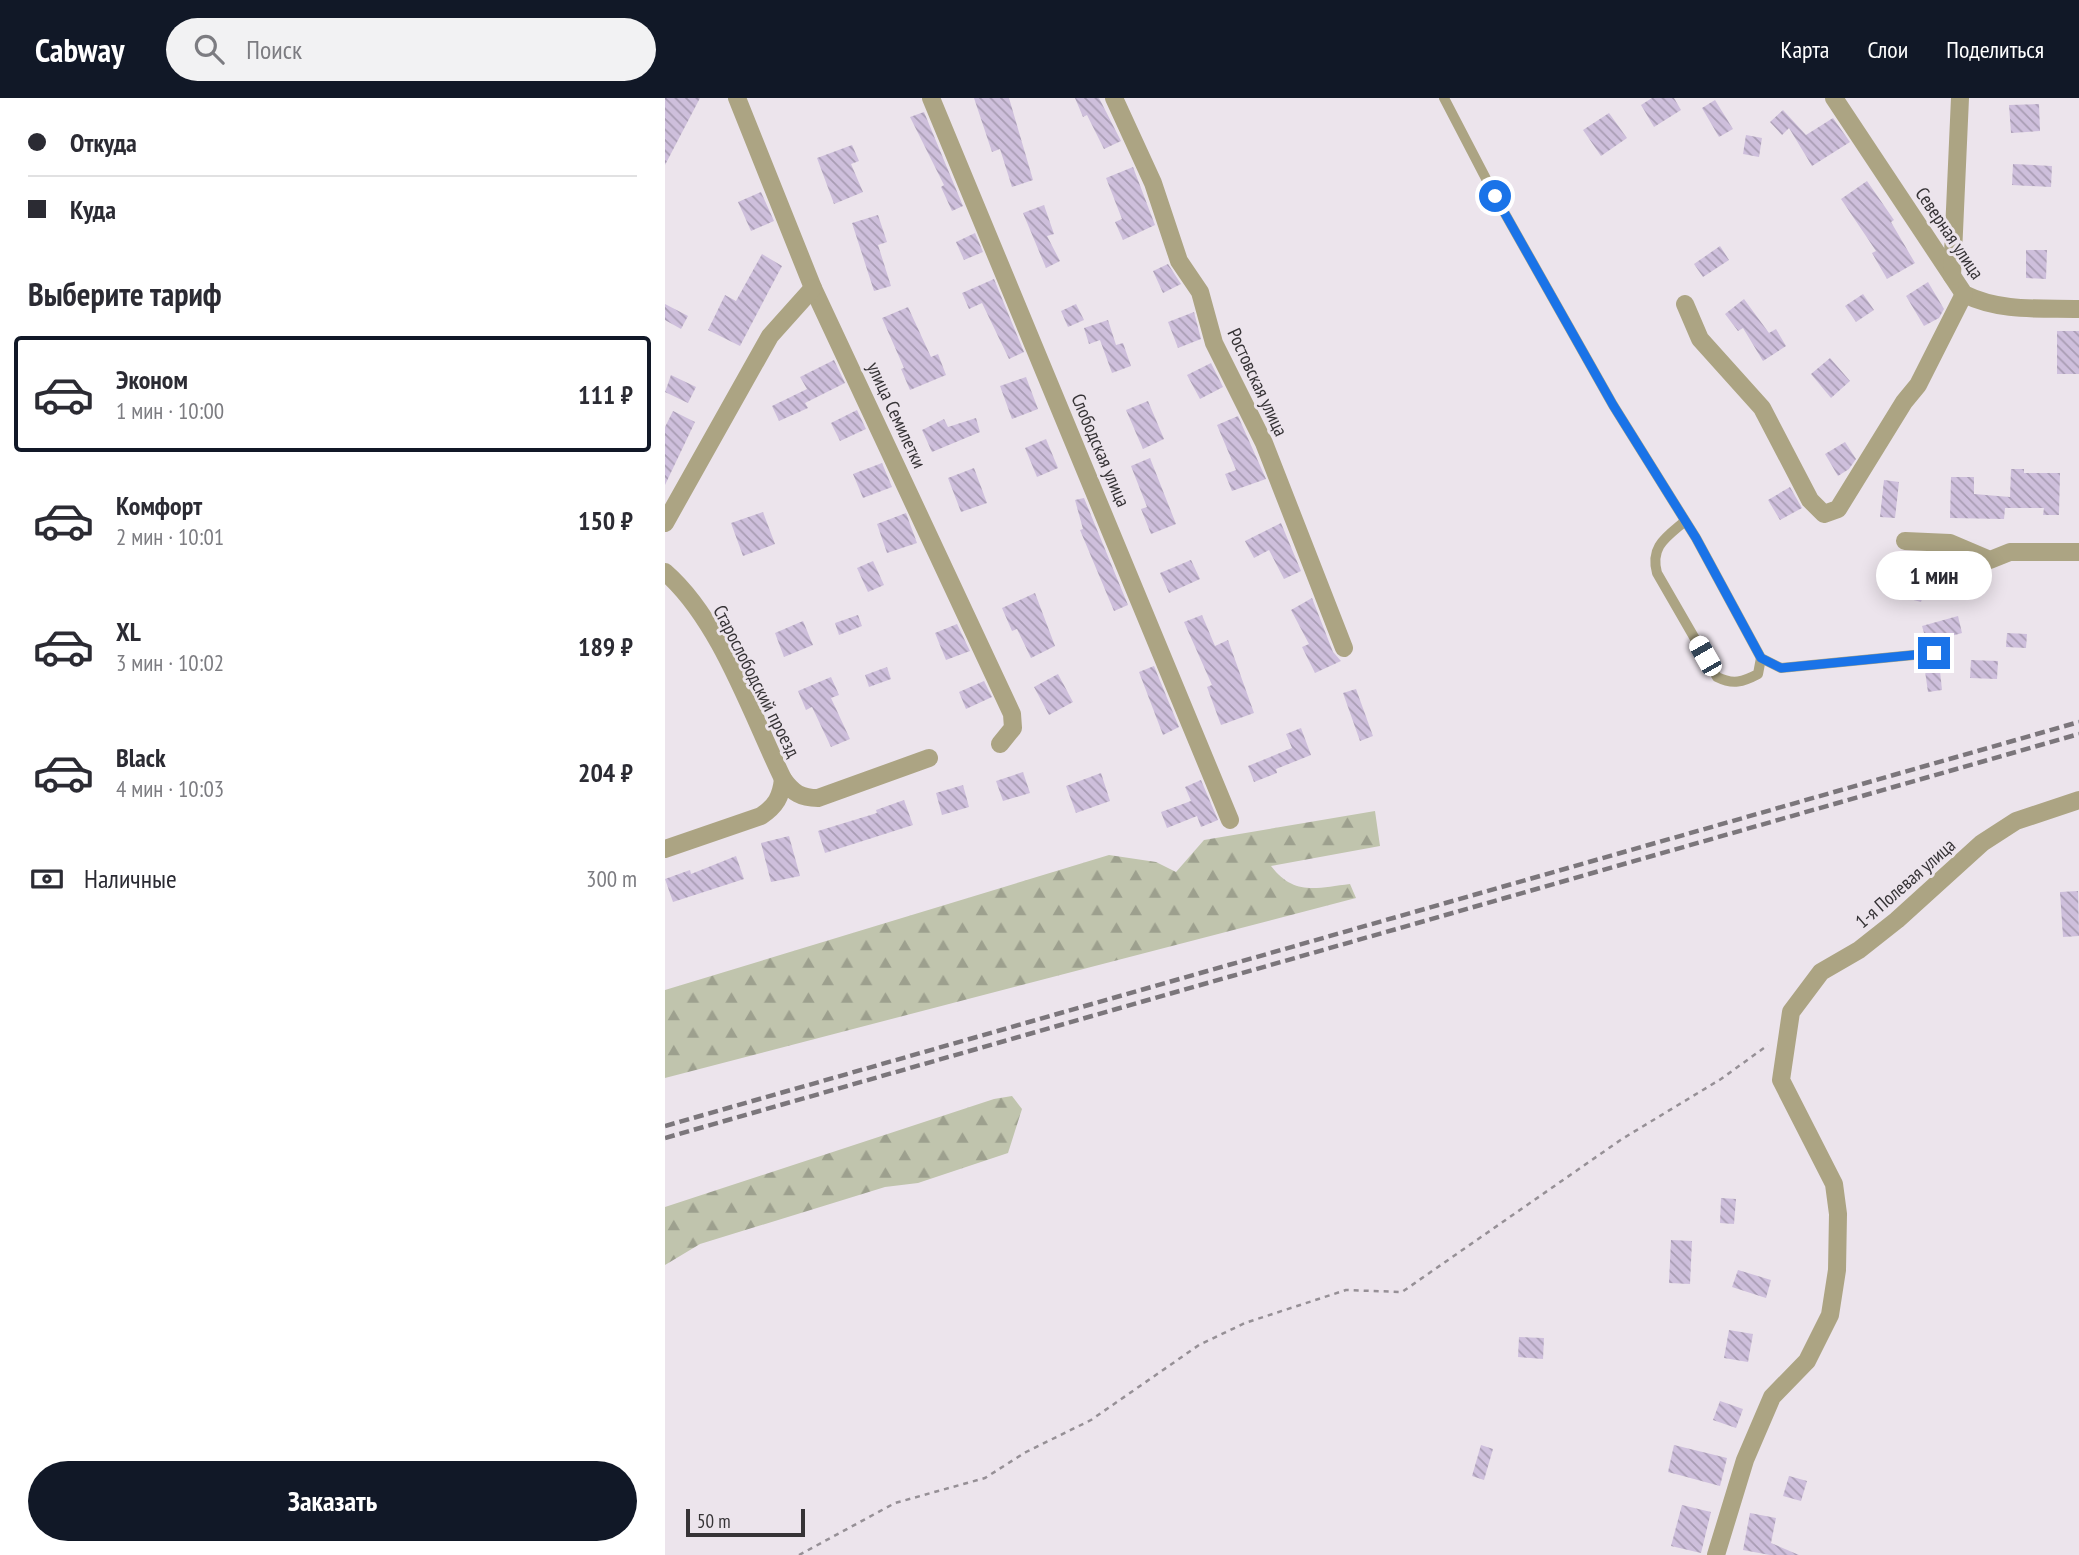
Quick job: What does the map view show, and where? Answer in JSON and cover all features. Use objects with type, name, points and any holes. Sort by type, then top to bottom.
[{"type":"street","name":"улица Семилетки","points":[[737,98],[813,288],[1012,714],[1013,728],[1000,744]]},
{"type":"street","name":"Слободская улица","points":[[932,98],[1230,820]]},
{"type":"street","name":"Ростовская улица","points":[[1114,98],[1153,183],[1179,261],[1199,292],[1214,343],[1264,443],[1344,648]]},
{"type":"street","name":"Северная улица","points":[[1834,98],[1963,295],[1997,306],[2079,309]]},
{"type":"street","points":[[1952,276],[1960,98]]},
{"type":"street","points":[[665,523],[770,337],[813,288]]},
{"type":"street","points":[[1685,304],[1700,339],[1762,408],[1809,500],[1825,514],[1838,509],[1904,402],[1918,385],[1963,295]]},
{"type":"street","points":[[1905,541],[1949,543],[1990,560],[2010,552],[2079,552]]},
{"type":"street","name":"Старослободский проезд","points":[[665,572],[683,587],[719,645],[783,779]]},
{"type":"street","points":[[783,779],[792,791],[804,798],[818,799],[929,758]]},
{"type":"street","points":[[665,849],[761,816],[777,801],[783,779]]},
{"type":"street","name":"1-я Полевая улица","points":[[1716,1555],[1745,1460],[1772,1397],[1807,1361],[1830,1315],[1837,1270],[1838,1214],[1834,1184],[1780,1080],[1791,1012],[1821,972],[1859,950],[1897,920],[1982,843],[2016,821],[2079,800]]},
{"type":"lane","points":[[1444,98],[1501,208],[1683,522],[1696,538],[1761,658],[1781,668],[1934,653]]},
{"type":"lane","points":[[1683,522],[1658,543],[1654,559],[1657,573],[1717,677],[1728,683],[1744,682],[1758,674],[1761,658]]},
{"type":"path","points":[[799,1555],[895,1503],[985,1478],[1026,1452],[1091,1420],[1199,1345],[1245,1323],[1346,1290],[1402,1292],[1622,1139],[1721,1079],[1788,1030]]},
{"type":"green space","points":[[1375,811],[1380,846],[1271,866],[1280,876],[1297,886],[1316,888],[1350,884],[1356,898],[665,1078],[665,990],[1109,855],[1156,862],[1176,872],[1204,840]]},
{"type":"green space","points":[[1012,1096],[1022,1109],[1008,1153],[918,1183],[885,1187],[700,1244],[665,1265],[665,1207],[994,1099]]},
{"type":"building","points":[[665,98],[700,98],[665,165]]},
{"type":"building","points":[[974,98],[1009,98],[1033,180],[1012,187],[1000,149],[992,152]]},
{"type":"building","points":[[1075,98],[1099,98],[1121,141],[1104,149],[1087,115],[1083,117]]},
{"type":"building","points":[[1652,98],[1674,98],[1681,110],[1654,127],[1641,105]]},
{"type":"building","points":[[1715,100],[1733,129],[1719,137],[1702,108]]},
{"type":"building","points":[[2039,104],[2040,131],[2011,133],[2009,105]]},
{"type":"building","points":[[1783,110],[1806,135],[1833,118],[1850,142],[1812,166],[1789,128],[1782,135],[1770,122]]},
{"type":"building","points":[[924,112],[963,206],[952,211],[941,187],[944,185],[910,117]]},
{"type":"building","points":[[1609,113],[1627,138],[1601,156],[1583,130]]},
{"type":"building","points":[[1746,135],[1762,138],[1759,157],[1743,154]]},
{"type":"building","points":[[852,145],[859,161],[851,164],[863,192],[834,204],[817,158]]},
{"type":"building","points":[[2013,164],[2052,166],[2051,187],[2012,185]]},
{"type":"building","points":[[1133,167],[1155,225],[1123,240],[1115,222],[1122,219],[1106,178]]},
{"type":"building","points":[[1867,181],[1894,220],[1891,222],[1915,263],[1887,279],[1872,253],[1876,251],[1841,199]]},
{"type":"building","points":[[761,192],[774,221],[751,231],[738,202]]},
{"type":"building","points":[[1044,205],[1054,234],[1047,236],[1060,261],[1046,268],[1023,213]]},
{"type":"building","points":[[878,215],[887,242],[878,245],[891,286],[874,291],[852,223]]},
{"type":"building","points":[[975,233],[983,252],[964,260],[956,242]]},
{"type":"building","points":[[1720,246],[1729,260],[1703,277],[1694,264]]},
{"type":"building","points":[[2026,250],[2047,250],[2046,279],[2026,278]]},
{"type":"building","points":[[762,254],[782,266],[740,346],[708,330],[725,295],[736,301]]},
{"type":"building","points":[[1168,264],[1181,284],[1163,293],[1153,271]]},
{"type":"building","points":[[994,279],[1024,352],[1009,359],[982,303],[969,309],[962,293]]},
{"type":"building","points":[[1928,282],[1944,309],[1939,318],[1924,326],[1906,296]]},
{"type":"building","points":[[1863,294],[1874,310],[1856,322],[1845,306]]},
{"type":"building","points":[[1744,299],[1769,333],[1776,329],[1786,346],[1763,361],[1743,328],[1738,331],[1725,314]]},
{"type":"building","points":[[665,304],[688,316],[681,329],[665,320]]},
{"type":"building","points":[[1076,304],[1084,320],[1068,327],[1061,311]]},
{"type":"building","points":[[908,307],[931,357],[938,354],[946,375],[910,390],[901,369],[904,368],[882,318]]},
{"type":"building","points":[[1194,312],[1201,339],[1178,348],[1168,322]]},
{"type":"building","points":[[1108,320],[1116,345],[1123,343],[1131,366],[1112,373],[1100,340],[1089,344],[1084,328]]},
{"type":"building","points":[[2057,331],[2079,331],[2079,374],[2057,374]]},
{"type":"building","points":[[1830,358],[1850,381],[1831,398],[1811,374]]},
{"type":"building","points":[[834,360],[845,383],[805,403],[808,408],[779,421],[772,406],[807,389],[800,377]]},
{"type":"building","points":[[1211,363],[1223,387],[1200,399],[1187,375]]},
{"type":"building","points":[[671,375],[696,387],[688,403],[665,392]]},
{"type":"building","points":[[1026,377],[1038,409],[1012,419],[1000,386]]},
{"type":"building","points":[[1148,401],[1164,439],[1143,449],[1126,410]]},
{"type":"building","points":[[857,410],[866,429],[840,441],[831,423]]},
{"type":"building","points":[[673,411],[695,422],[665,485],[665,427]]},
{"type":"building","points":[[1238,416],[1266,479],[1232,491],[1225,474],[1236,470],[1217,425]]},
{"type":"building","points":[[976,418],[980,432],[932,452],[922,430],[944,419],[948,427]]},
{"type":"building","points":[[1046,439],[1058,468],[1037,477],[1025,448]]},
{"type":"building","points":[[1845,442],[1856,459],[1849,469],[1838,476],[1825,454]]},
{"type":"building","points":[[1150,458],[1176,524],[1151,534],[1141,509],[1147,507],[1131,466]]},
{"type":"building","points":[[882,463],[892,487],[863,498],[853,474]]},
{"type":"building","points":[[974,468],[987,503],[961,512],[948,478]]},
{"type":"building","points":[[2011,469],[2024,469],[2024,473],[2060,473],[2059,515],[2043,515],[2044,508],[2005,508],[2004,519],[1950,518],[1951,477],[1974,477],[1974,494],[2010,497]]},
{"type":"building","points":[[1884,480],[1899,482],[1895,518],[1880,517]]},
{"type":"building","points":[[1790,487],[1802,508],[1780,520],[1768,500]]},
{"type":"building","points":[[1084,498],[1128,605],[1114,611],[1080,530],[1083,529],[1075,500]]},
{"type":"building","points":[[763,512],[775,544],[743,556],[731,523]]},
{"type":"building","points":[[906,513],[917,543],[887,553],[877,524]]},
{"type":"building","points":[[1281,523],[1301,571],[1284,579],[1269,550],[1254,558],[1245,541]]},
{"type":"building","points":[[1191,560],[1200,579],[1169,593],[1160,573]]},
{"type":"building","points":[[873,561],[884,585],[868,592],[857,568]]},
{"type":"building","points":[[1891,572],[1927,582],[1921,602],[1885,592]]},
{"type":"building","points":[[1035,593],[1055,646],[1031,658],[1017,629],[1012,631],[1002,608]]},
{"type":"building","points":[[1312,598],[1333,652],[1341,661],[1315,673],[1302,647],[1309,644],[1291,610]]},
{"type":"building","points":[[858,615],[862,626],[839,635],[835,623]]},
{"type":"building","points":[[1202,615],[1215,646],[1228,640],[1254,713],[1221,725],[1207,687],[1212,685],[1184,622]]},
{"type":"building","points":[[1958,616],[1962,633],[1927,643],[1922,626]]},
{"type":"building","points":[[803,621],[813,645],[784,657],[775,633]]},
{"type":"building","points":[[957,624],[970,651],[946,660],[935,633]]},
{"type":"building","points":[[2007,633],[2027,634],[2026,648],[2006,647]]},
{"type":"building","points":[[1971,660],[1998,661],[1997,679],[1970,678]]},
{"type":"building","points":[[1939,662],[1942,690],[1928,692],[1924,664]]},
{"type":"building","points":[[1154,666],[1179,727],[1163,735],[1139,672]]},
{"type":"building","points":[[887,667],[891,679],[869,687],[865,675]]},
{"type":"building","points":[[1058,674],[1073,702],[1049,715],[1034,687]]},
{"type":"building","points":[[831,677],[839,695],[831,698],[850,739],[831,747],[812,707],[806,710],[798,691]]},
{"type":"building","points":[[984,681],[992,697],[966,709],[959,692]]},
{"type":"building","points":[[1356,689],[1373,736],[1360,741],[1343,693]]},
{"type":"building","points":[[1301,728],[1311,755],[1276,769],[1277,773],[1254,782],[1248,766],[1292,748],[1286,734]]},
{"type":"building","points":[[1023,772],[1030,793],[1003,801],[996,781]]},
{"type":"building","points":[[1101,773],[1110,801],[1076,813],[1066,786]]},
{"type":"building","points":[[1201,780],[1218,820],[1201,827],[1197,816],[1167,828],[1161,812],[1191,801],[1185,787]]},
{"type":"building","points":[[963,785],[969,807],[942,815],[936,793]]},
{"type":"building","points":[[904,800],[913,825],[825,853],[818,831],[877,813],[876,810]]},
{"type":"building","points":[[789,836],[800,876],[771,882],[761,843]]},
{"type":"building","points":[[736,856],[744,879],[673,902],[665,879],[690,870],[691,874]]},
{"type":"building","points":[[2078,891],[2079,936],[2063,937],[2060,892]]},
{"type":"building","points":[[1721,1198],[1736,1199],[1734,1224],[1720,1223]]},
{"type":"building","points":[[1671,1240],[1692,1241],[1690,1284],[1669,1283]]},
{"type":"building","points":[[1738,1270],[1771,1280],[1766,1298],[1732,1287]]},
{"type":"building","points":[[1729,1330],[1753,1334],[1748,1362],[1724,1358]]},
{"type":"building","points":[[1519,1337],[1544,1338],[1543,1359],[1518,1357]]},
{"type":"building","points":[[1720,1401],[1743,1409],[1736,1428],[1713,1420]]},
{"type":"building","points":[[1481,1445],[1493,1449],[1484,1480],[1472,1476]]},
{"type":"building","points":[[1674,1445],[1727,1458],[1720,1486],[1668,1472]]},
{"type":"building","points":[[1789,1476],[1807,1481],[1801,1501],[1783,1496]]},
{"type":"building","points":[[1682,1505],[1711,1512],[1701,1553],[1671,1546]]},
{"type":"building","points":[[1750,1513],[1776,1518],[1771,1543],[1799,1555],[1770,1555],[1743,1550]]},
{"type":"railway","points":[[665,1126],[2079,722]]},
{"type":"railway","points":[[665,1138],[2079,734]]},
{"type":"route","points":[[1495,196],[1613,405],[1638,441],[1683,522],[1696,538],[1761,658],[1781,668],[1934,653]]}]
